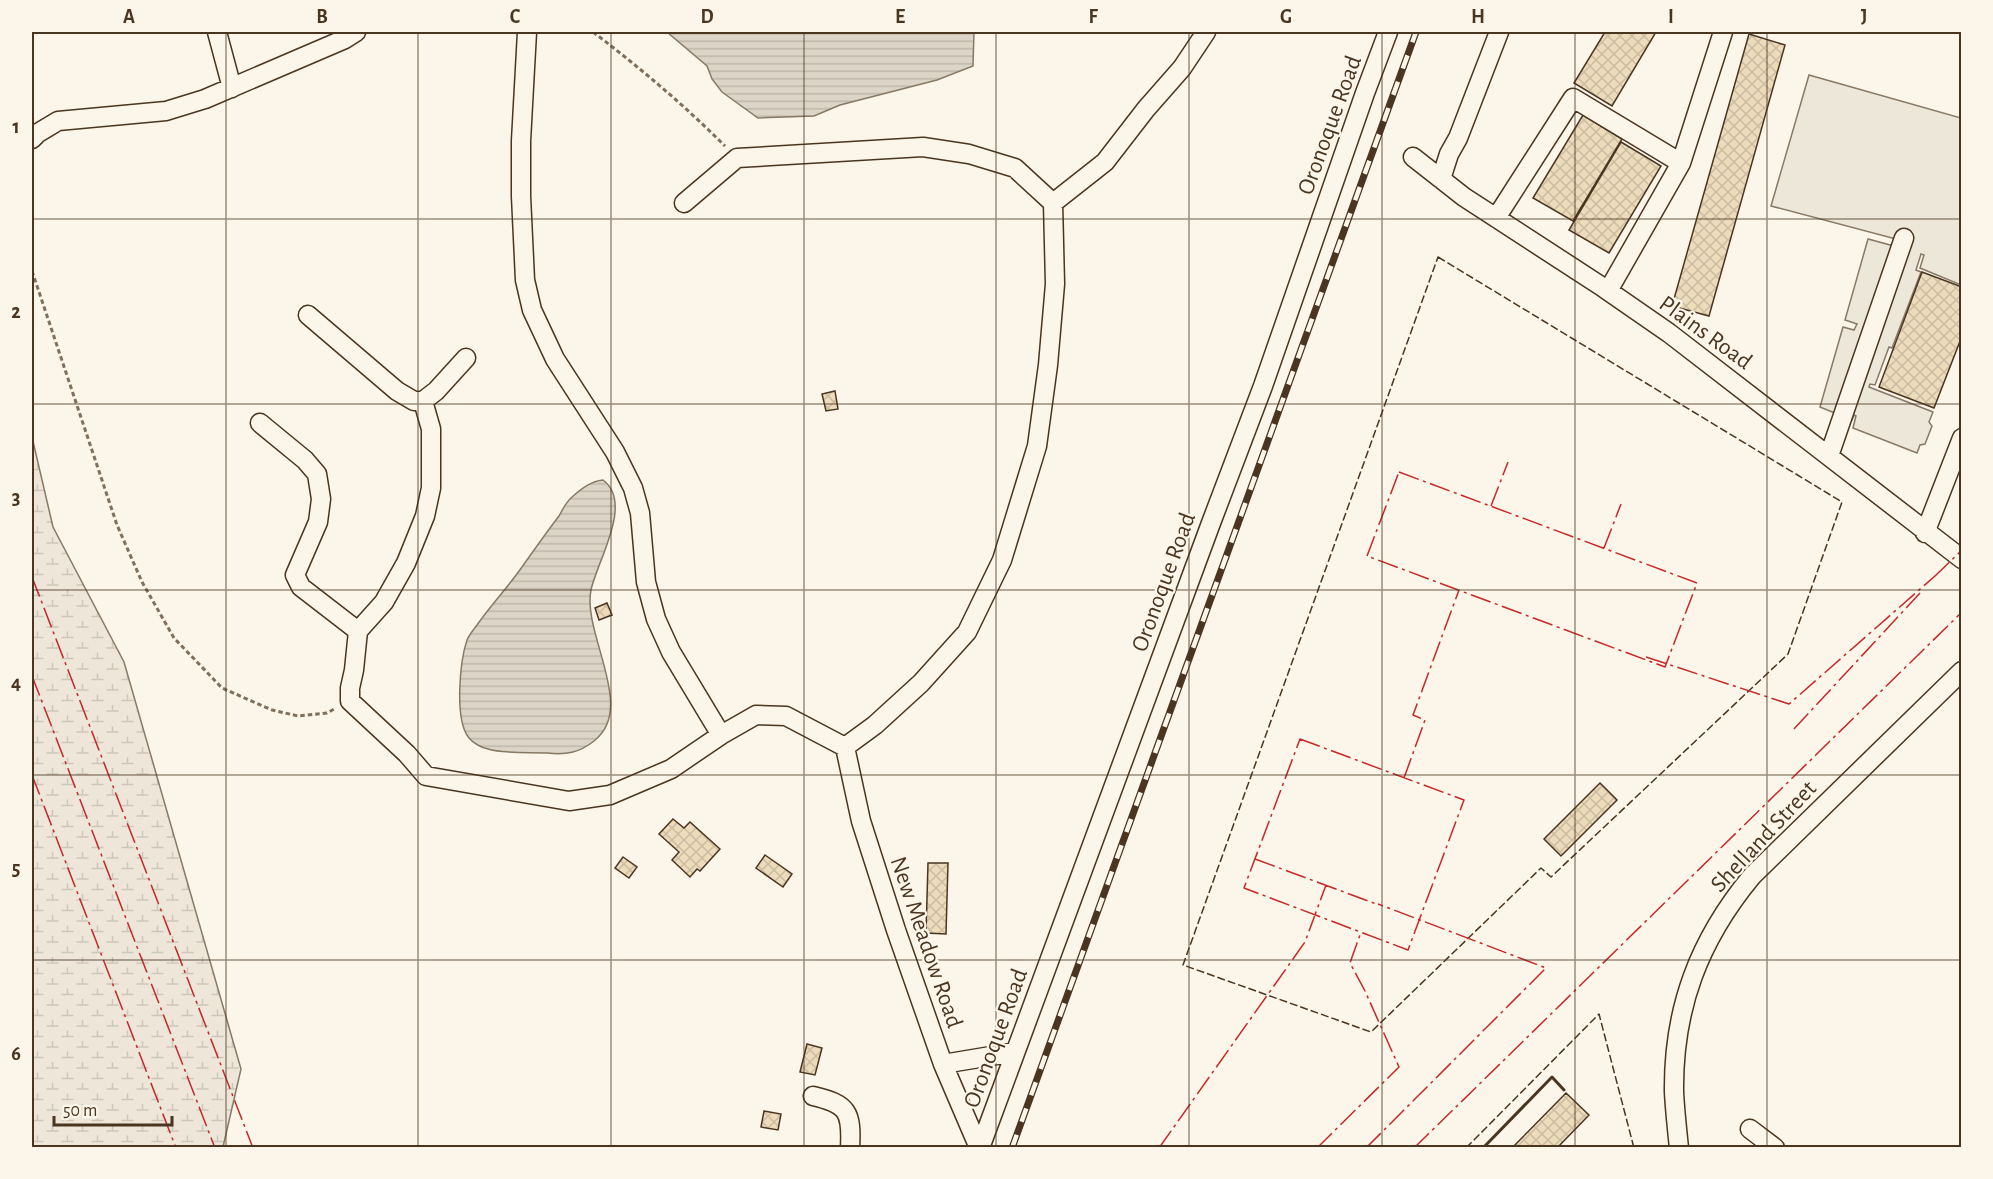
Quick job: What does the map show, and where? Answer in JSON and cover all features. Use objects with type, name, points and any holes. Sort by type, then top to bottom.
[{"type":"street","points":[[217,32],[232,88]]},
{"type":"street","points":[[32,139],[58,121],[166,111],[205,99],[345,39],[356,32]]},
{"type":"street","points":[[527,32],[521,141],[521,196],[525,280],[532,310],[555,359],[615,452],[633,488],[640,513],[646,582],[656,619],[671,652],[721,735]]},
{"type":"street","points":[[1053,202],[1105,162],[1146,109],[1182,68],[1206,32]]},
{"type":"street","name":"Oronoque Road","points":[[980,1148],[1210,523],[1263,387],[1388,32]]},
{"type":"street","points":[[1441,179],[1499,32]]},
{"type":"street","points":[[1608,291],[1682,163],[1724,32]]},
{"type":"street","points":[[1496,218],[1574,98],[1682,163]]},
{"type":"street","points":[[423,401],[431,429],[430,488],[425,516],[406,563],[384,602],[358,631],[350,688],[351,701],[426,776],[569,801],[610,795],[671,769],[721,735],[756,715],[786,716],[845,747],[875,725],[921,683],[967,632],[1002,560],[1037,446],[1048,365],[1055,284],[1053,202],[1015,168],[969,154],[923,147],[737,158],[684,203]]},
{"type":"street","name":"Plains Road","points":[[1413,157],[1496,218],[1678,340],[1925,533],[1962,559]]},
{"type":"street","points":[[1829,456],[1904,238]]},
{"type":"street","points":[[309,315],[397,391],[414,401],[423,401],[436,391],[466,358]]},
{"type":"street","points":[[260,423],[305,460],[317,474],[321,499],[318,522],[295,575],[301,588],[358,631]]},
{"type":"street","points":[[1925,533],[1962,438]]},
{"type":"street","name":"Shelland Street","points":[[1679,1148],[1674,1092],[1677,1043],[1691,976],[1708,938],[1730,902],[1752,876],[1962,671]]},
{"type":"street","name":"New Meadow Road","points":[[845,747],[861,821],[896,930],[943,1064],[980,1148]]},
{"type":"street","points":[[943,1064],[1015,1052]]},
{"type":"street","points":[[813,1096],[835,1101],[845,1111],[851,1128],[850,1148]]},
{"type":"street","points":[[1750,1129],[1775,1148]]},
{"type":"path","points":[[593,32],[624,55],[703,124],[737,158]]},
{"type":"path","points":[[32,271],[117,525],[142,582],[174,638],[222,688],[272,710],[298,716],[327,713],[351,701]]},
{"type":"green space","points":[[32,437],[53,527],[124,662],[241,1069],[223,1147],[32,1147]]},
{"type":"shaded area","points":[[667,32],[974,32],[973,66],[937,80],[840,105],[814,116],[758,118],[722,92],[712,79],[707,66]]},
{"type":"shaded area","points":[[1809,75],[1961,118],[1961,285],[1920,268],[1924,255],[1921,254],[1916,270],[1921,272],[1892,348],[1889,347],[1875,385],[1870,384],[1869,387],[1933,412],[1929,422],[1932,426],[1925,444],[1920,445],[1917,453],[1853,428],[1856,416],[1854,415],[1852,420],[1820,407],[1843,327],[1854,330],[1857,324],[1845,320],[1868,239],[1894,246],[1896,239],[1771,206]]},
{"type":"shaded area","points":[[603,480],[612,490],[615,503],[614,517],[611,533],[591,590],[590,608],[610,690],[610,710],[606,727],[588,745],[578,751],[566,753],[501,752],[480,746],[469,738],[461,718],[461,675],[468,638],[517,574],[568,501],[586,486]]},
{"type":"building","points":[[1605,32],[1656,32],[1612,106],[1574,83]]},
{"type":"building","points":[[1749,34],[1785,45],[1709,316],[1672,306]]},
{"type":"building","points":[[1583,115],[1622,139],[1573,221],[1533,198]]},
{"type":"building","points":[[1621,142],[1661,166],[1609,253],[1569,230]]},
{"type":"building","points":[[1922,272],[1962,287],[1962,336],[1934,408],[1879,387]]},
{"type":"building","points":[[835,391],[838,409],[826,411],[822,394]]},
{"type":"building","points":[[607,603],[612,615],[599,620],[595,608]]},
{"type":"building","points":[[1600,783],[1617,800],[1561,856],[1544,839]]},
{"type":"building","points":[[673,819],[684,828],[690,822],[720,849],[700,871],[697,869],[690,877],[672,860],[679,852],[659,834]]},
{"type":"building","points":[[765,855],[792,874],[783,887],[756,868]]},
{"type":"building","points":[[623,857],[637,867],[629,878],[615,868]]},
{"type":"building","points":[[928,863],[948,863],[946,934],[926,933]]},
{"type":"building","points":[[807,1044],[822,1048],[815,1075],[800,1072]]},
{"type":"building","points":[[1566,1093],[1589,1115],[1557,1148],[1512,1148]]},
{"type":"building","points":[[764,1111],[781,1114],[778,1130],[761,1127]]},
{"type":"railway","points":[[1012,1148],[1416,32]]},
{"type":"fence","points":[[1438,257],[1842,502],[1788,654],[1551,877],[1541,868],[1371,1032],[1183,965],[1438,257]]},
{"type":"fence","points":[[1466,1148],[1599,1014],[1634,1148]]},
{"type":"wall","points":[[1483,1148],[1552,1077],[1564,1090]]},
{"type":"power","points":[[1491,506],[1508,462]]},
{"type":"power","points":[[1399,472],[1697,583],[1665,667],[1367,556],[1399,472]]},
{"type":"power","points":[[1604,548],[1621,504]]},
{"type":"power","points":[[1934,577],[1962,550]]},
{"type":"power","points":[[1646,657],[1789,704],[1935,576]]},
{"type":"power","points":[[32,577],[253,1148]]},
{"type":"power","points":[[1404,778],[1425,720],[1413,715],[1459,590]]},
{"type":"power","points":[[1794,729],[1920,593]]},
{"type":"power","points":[[1414,1148],[1962,612]]},
{"type":"power","points":[[32,676],[215,1148]]},
{"type":"power","points":[[1300,739],[1464,800],[1408,950],[1244,888],[1300,739]]},
{"type":"power","points":[[32,775],[176,1148]]},
{"type":"power","points":[[1255,859],[1379,905]]},
{"type":"power","points":[[1159,1148],[1305,942],[1326,885]]},
{"type":"power","points":[[1366,1148],[1546,968],[1378,904]]},
{"type":"power","points":[[1317,1148],[1399,1067],[1350,963],[1361,932]]}]
